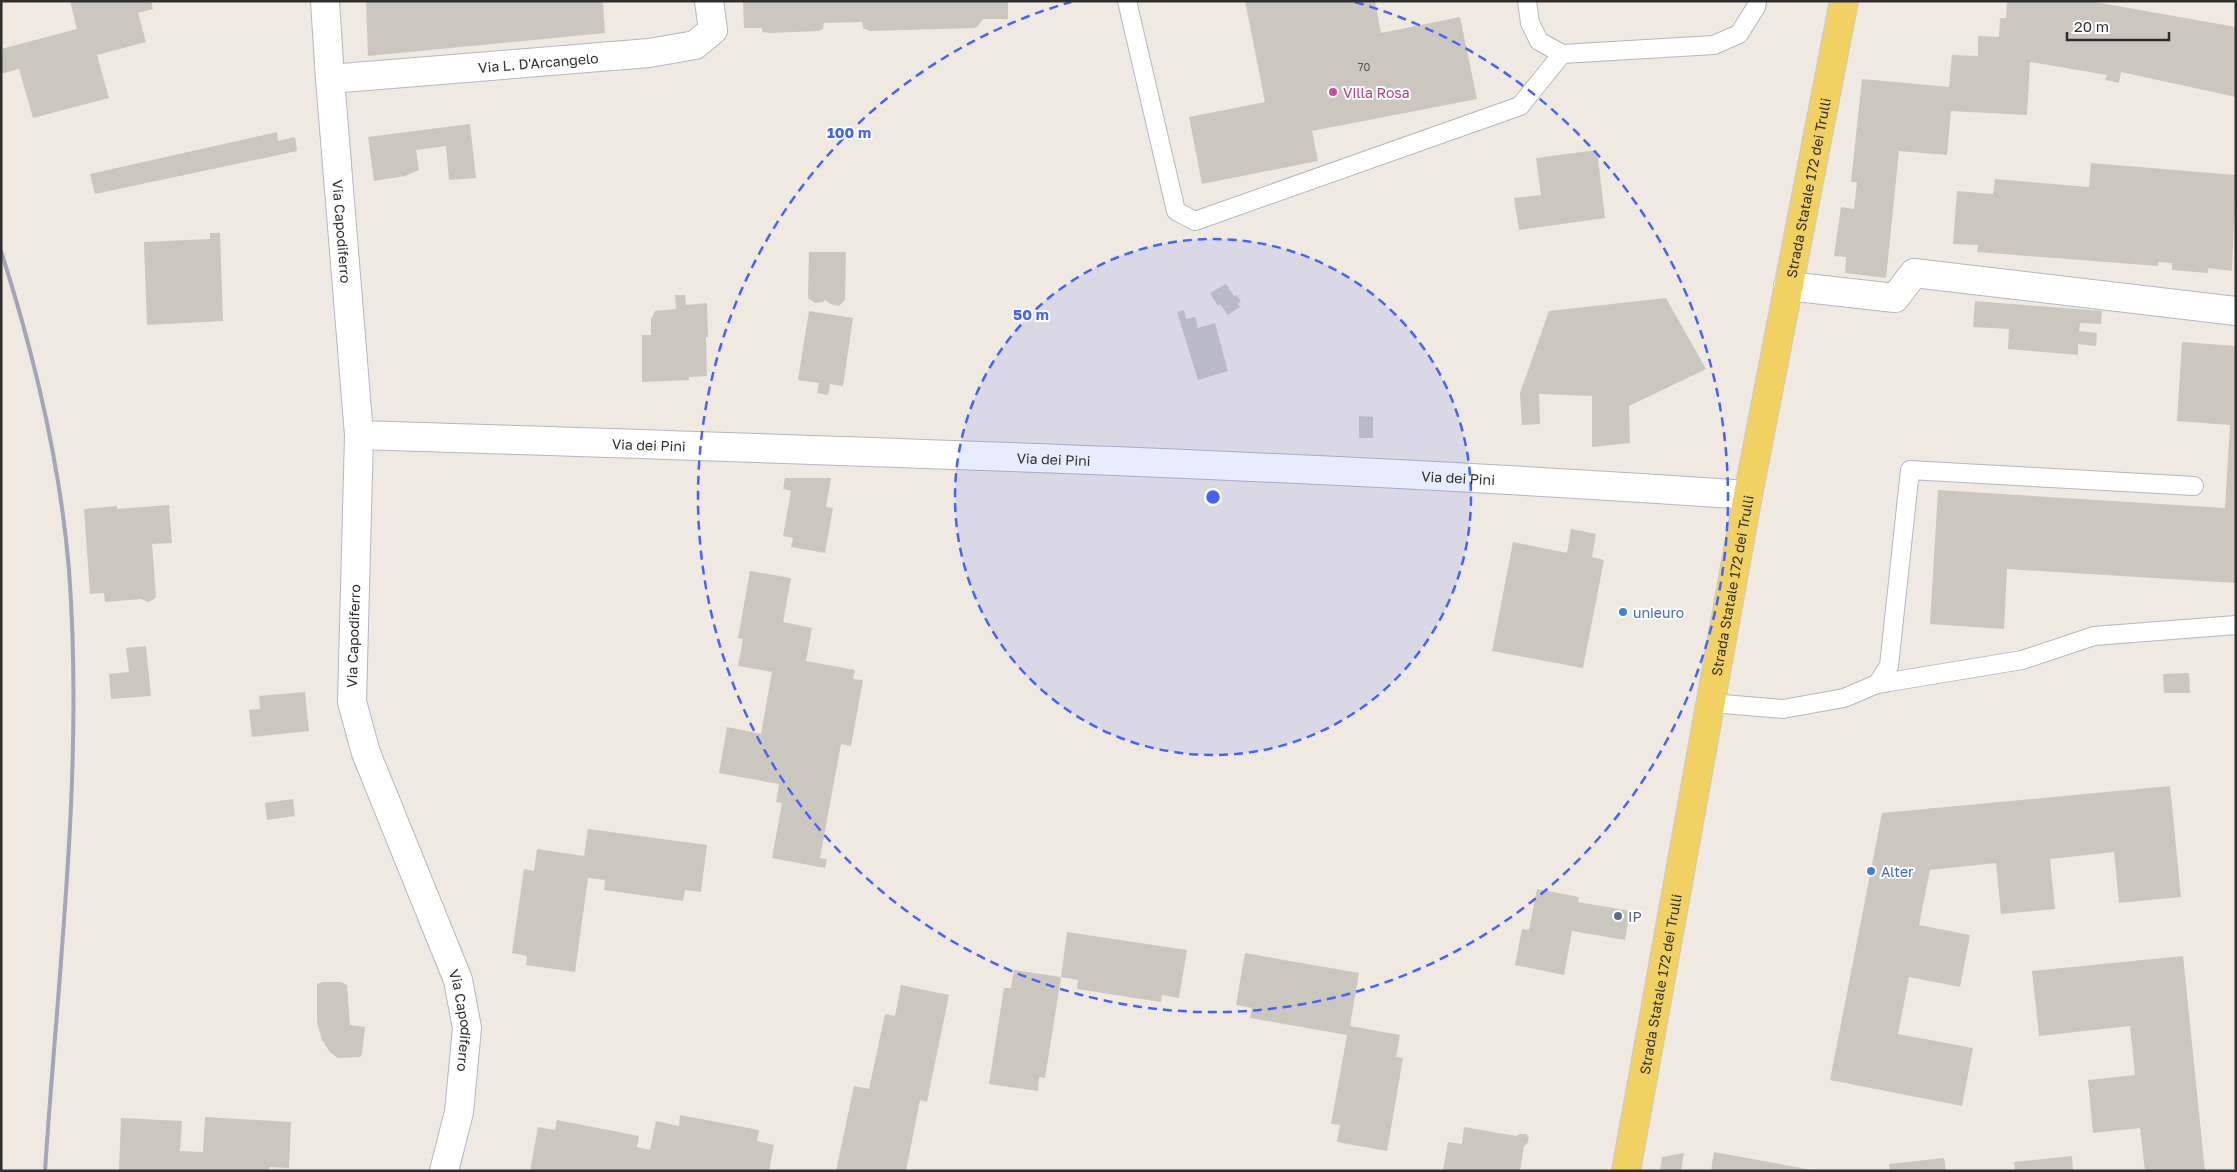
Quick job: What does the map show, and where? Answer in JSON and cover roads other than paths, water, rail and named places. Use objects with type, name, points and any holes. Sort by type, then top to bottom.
[{"type":"main road","name":"Strada Statale 172 dei Trulli","points":[[1626,1171],[1748,495],[1844,1]]},
{"type":"street","name":"Via Capodiferro","points":[[325,1],[359,435],[352,702],[366,753],[458,980],[467,1028],[459,1112],[444,1171]]},
{"type":"street","name":"Via L. D'Arcangelo","points":[[330,78],[650,53],[696,45],[712,30],[709,1]]},
{"type":"street","points":[[1788,286],[1895,298],[1914,273],[2236,311]]},
{"type":"street","name":"Via dei Pini","points":[[359,435],[1051,457],[1552,481],[1748,495]]},
{"type":"lane","points":[[1127,1],[1176,211],[1195,221],[1520,106],[1562,54]]},
{"type":"lane","points":[[1527,1],[1530,24],[1538,41],[1562,54],[1714,45],[1739,34],[1756,7],[1757,1]]},
{"type":"lane","points":[[1877,684],[1889,666],[1910,470],[2194,486]]},
{"type":"lane","points":[[1711,703],[1783,708],[1844,698],[1877,684],[2022,660],[2094,636],[2236,625]]},
{"type":"railway","points":[[1,251],[35,368],[52,448],[65,529],[73,645],[73,720],[68,871],[45,1171]]},
{"type":"place","name":"Villa Rosa","points":[[1333,92]]},
{"type":"place","name":"unieuro","points":[[1623,612]]},
{"type":"place","name":"Alter","points":[[1871,871]]},
{"type":"place","name":"IP","points":[[1618,916]]}]
